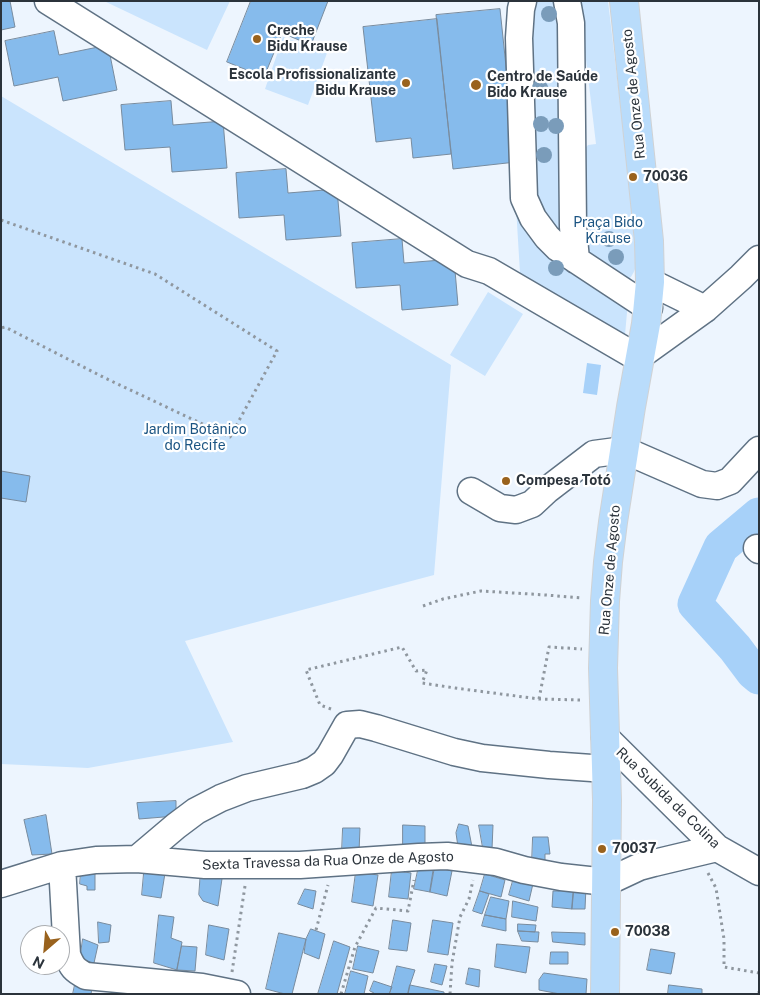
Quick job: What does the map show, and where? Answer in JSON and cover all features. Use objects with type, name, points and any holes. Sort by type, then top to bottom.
[{"type":"main road","name":"Rua Onze de Agosto","points":[[605,994],[607,800],[603,649],[605,601],[612,530],[630,407],[649,308],[650,282],[649,241],[624,1]]},
{"type":"street","points":[[48,1],[467,264],[489,271],[641,357],[705,309],[759,259]]},
{"type":"street","points":[[523,1],[519,38],[524,198],[533,218],[558,248],[649,308]]},
{"type":"street","points":[[567,1],[571,23],[573,227],[576,260]]},
{"type":"street","points":[[650,282],[705,309]]},
{"type":"street","points":[[471,491],[500,508],[516,510],[532,504],[594,454],[624,450],[702,484],[717,486],[730,481],[759,450]]},
{"type":"street","points":[[137,859],[196,811],[221,798],[246,788],[302,775],[314,770],[324,763],[330,755],[347,725],[360,724],[454,752],[482,758],[606,769]]},
{"type":"street","name":"Rua Subida da Colina","points":[[605,737],[714,849],[759,872]]},
{"type":"street","points":[[607,882],[639,867],[714,849]]},
{"type":"street","name":"Sexta Travessa da Rua Onze de Agosto","points":[[1,884],[62,865],[96,860],[137,859],[205,865],[248,865],[334,863],[419,856],[478,859],[562,877],[607,882]]},
{"type":"street","points":[[62,865],[67,954],[71,965],[76,971],[86,976],[202,987],[233,993]]},
{"type":"path","points":[[1,220],[155,274],[277,351],[230,437],[104,378],[5,327],[1,328]]},
{"type":"path","points":[[423,606],[481,591],[605,601]]},
{"type":"path","points":[[347,725],[339,713],[320,704],[306,670],[402,647],[416,671],[427,670],[422,683],[539,699],[604,701]]},
{"type":"path","points":[[539,699],[548,648],[603,649]]},
{"type":"path","points":[[714,849],[707,870],[716,888],[724,938],[724,967],[759,973]]},
{"type":"path","points":[[341,994],[355,947],[376,908],[408,911],[419,856]]},
{"type":"path","points":[[450,994],[452,963],[460,917],[469,899],[478,859]]},
{"type":"path","points":[[316,930],[334,863]]},
{"type":"path","points":[[233,993],[248,865]]},
{"type":"green space","points":[[104,1],[230,1],[207,50]]},
{"type":"green space","name":"Praça Bido Krause","points":[[532,1],[559,1],[563,227],[557,230],[552,229],[534,194]]},
{"type":"green space","name":"Praça Bido Krause","points":[[579,1],[608,1],[637,245],[634,273],[628,280],[586,253],[580,155],[588,145],[596,144]]},
{"type":"green space","points":[[283,37],[327,53],[308,105],[265,89]]},
{"type":"green space","name":"Jardim Botânico do Recife","points":[[1,96],[451,365],[434,575],[185,641],[233,742],[88,768],[1,764]]},
{"type":"green space","name":"Praça Bido Krause","points":[[516,207],[532,238],[544,253],[628,301],[625,335],[520,273]]},
{"type":"green space","points":[[488,292],[523,314],[485,376],[450,355]]},
{"type":"shaded area","points":[[587,363],[601,365],[597,395],[583,393]]},
{"type":"building","points":[[1,1],[10,1],[15,27],[1,30]]},
{"type":"building","name":"Creche Bidu Krause","points":[[251,1],[328,1],[311,45],[282,33],[264,77],[227,62]]},
{"type":"building","name":"Centro de Saúde Bido Krause","points":[[500,9],[516,162],[453,169],[436,15]]},
{"type":"building","name":"Escola Profissionalizante Bidu Krause","points":[[437,19],[451,154],[413,158],[411,138],[376,142],[363,27]]},
{"type":"building","points":[[54,31],[59,55],[108,45],[117,90],[63,101],[58,77],[14,86],[5,41]]},
{"type":"building","points":[[171,101],[173,125],[223,121],[227,168],[172,172],[170,147],[125,150],[121,105]]},
{"type":"building","points":[[286,169],[288,193],[337,189],[341,236],[286,240],[284,215],[239,218],[236,173]]},
{"type":"building","points":[[402,239],[404,263],[454,259],[458,305],[402,310],[400,285],[356,288],[352,243]]},
{"type":"building","points":[[1,471],[30,476],[26,502],[1,498]]},
{"type":"building","points":[[176,801],[176,816],[139,819],[137,803]]},
{"type":"building","points":[[46,815],[52,854],[32,855],[24,820]]},
{"type":"building","points":[[459,824],[468,826],[472,847],[458,847],[456,833]]},
{"type":"building","points":[[403,825],[425,826],[425,851],[403,851]]},
{"type":"building","points":[[479,825],[493,825],[492,849],[483,848]]},
{"type":"building","points":[[343,828],[360,828],[359,852],[342,851]]},
{"type":"building","points":[[533,837],[548,837],[550,854],[545,854],[545,864],[532,862]]},
{"type":"building","points":[[420,861],[435,864],[430,892],[414,889]]},
{"type":"building","points":[[145,862],[166,867],[161,898],[142,895]]},
{"type":"building","points":[[434,867],[452,871],[447,896],[430,892]]},
{"type":"building","points":[[201,869],[223,872],[218,906],[203,901],[199,895]]},
{"type":"building","points":[[392,870],[411,873],[408,899],[389,897]]},
{"type":"building","points":[[516,870],[535,875],[529,901],[509,895]]},
{"type":"building","points":[[81,872],[95,874],[95,890],[87,890],[87,886],[80,884]]},
{"type":"building","points":[[356,872],[378,875],[373,906],[352,902]]},
{"type":"building","points":[[485,874],[505,880],[501,897],[480,891]]},
{"type":"building","points":[[560,885],[574,886],[572,909],[552,907],[553,891],[559,891]]},
{"type":"building","points":[[574,886],[586,887],[585,909],[572,909]]},
{"type":"building","points":[[305,889],[316,891],[313,909],[298,904]]},
{"type":"building","points":[[480,891],[489,894],[482,914],[473,911]]},
{"type":"building","points":[[491,897],[509,901],[506,919],[485,915]]},
{"type":"building","points":[[513,901],[538,907],[536,921],[512,917]]},
{"type":"building","points":[[159,915],[174,917],[171,938],[182,942],[177,970],[154,963]]},
{"type":"building","points":[[485,915],[506,919],[506,931],[482,926]]},
{"type":"building","points":[[393,920],[411,923],[407,951],[389,949]]},
{"type":"building","points":[[433,920],[453,923],[448,955],[428,952]]},
{"type":"building","points":[[98,922],[111,925],[109,942],[99,943]]},
{"type":"building","points":[[518,924],[536,925],[535,932],[518,931]]},
{"type":"building","points":[[209,925],[229,929],[224,960],[206,955]]},
{"type":"building","points":[[311,929],[325,934],[319,959],[304,953],[306,939]]},
{"type":"building","points":[[518,931],[539,932],[538,942],[522,941]]},
{"type":"building","points":[[552,932],[585,933],[585,945],[553,942]]},
{"type":"building","points":[[279,933],[306,939],[292,994],[266,989]]},
{"type":"building","points":[[83,939],[98,945],[94,963],[80,959]]},
{"type":"building","points":[[334,941],[350,947],[337,994],[318,994]]},
{"type":"building","points":[[497,944],[530,947],[526,973],[495,967]]},
{"type":"building","points":[[182,946],[197,947],[195,971],[177,970]]},
{"type":"building","points":[[358,946],[379,951],[373,973],[353,969]]},
{"type":"building","points":[[651,949],[675,953],[671,974],[647,970]]},
{"type":"building","points":[[551,952],[568,952],[568,964],[550,964]]},
{"type":"building","points":[[435,964],[447,966],[442,985],[431,982]]},
{"type":"building","points":[[397,966],[415,970],[408,994],[390,994]]},
{"type":"building","points":[[469,968],[480,970],[479,987],[466,984]]},
{"type":"building","points":[[351,971],[368,976],[364,994],[345,994]]},
{"type":"building","points":[[544,973],[587,979],[586,994],[560,994],[539,990],[539,980]]},
{"type":"building","points":[[76,980],[93,982],[91,994],[73,994]]},
{"type":"building","points":[[374,981],[392,987],[389,994],[374,994],[370,991]]},
{"type":"building","points":[[410,985],[444,992],[444,994],[408,994]]},
{"type":"building","points":[[669,985],[702,989],[702,994],[668,994]]},
{"type":"waterway","points":[[759,515],[721,547],[695,604],[759,677]]},
{"type":"place","name":"Creche Bidu Krause","points":[[257,39]]},
{"type":"place","name":"Escola Profissionalizante Bidu Krause","points":[[406,83]]},
{"type":"place","name":"Centro de Saúde Bido Krause","points":[[476,85]]},
{"type":"place","name":"70036","points":[[633,177]]},
{"type":"place","name":"Compesa Totó","points":[[506,481]]},
{"type":"place","name":"70037","points":[[602,849]]},
{"type":"place","name":"70038","points":[[615,932]]}]
